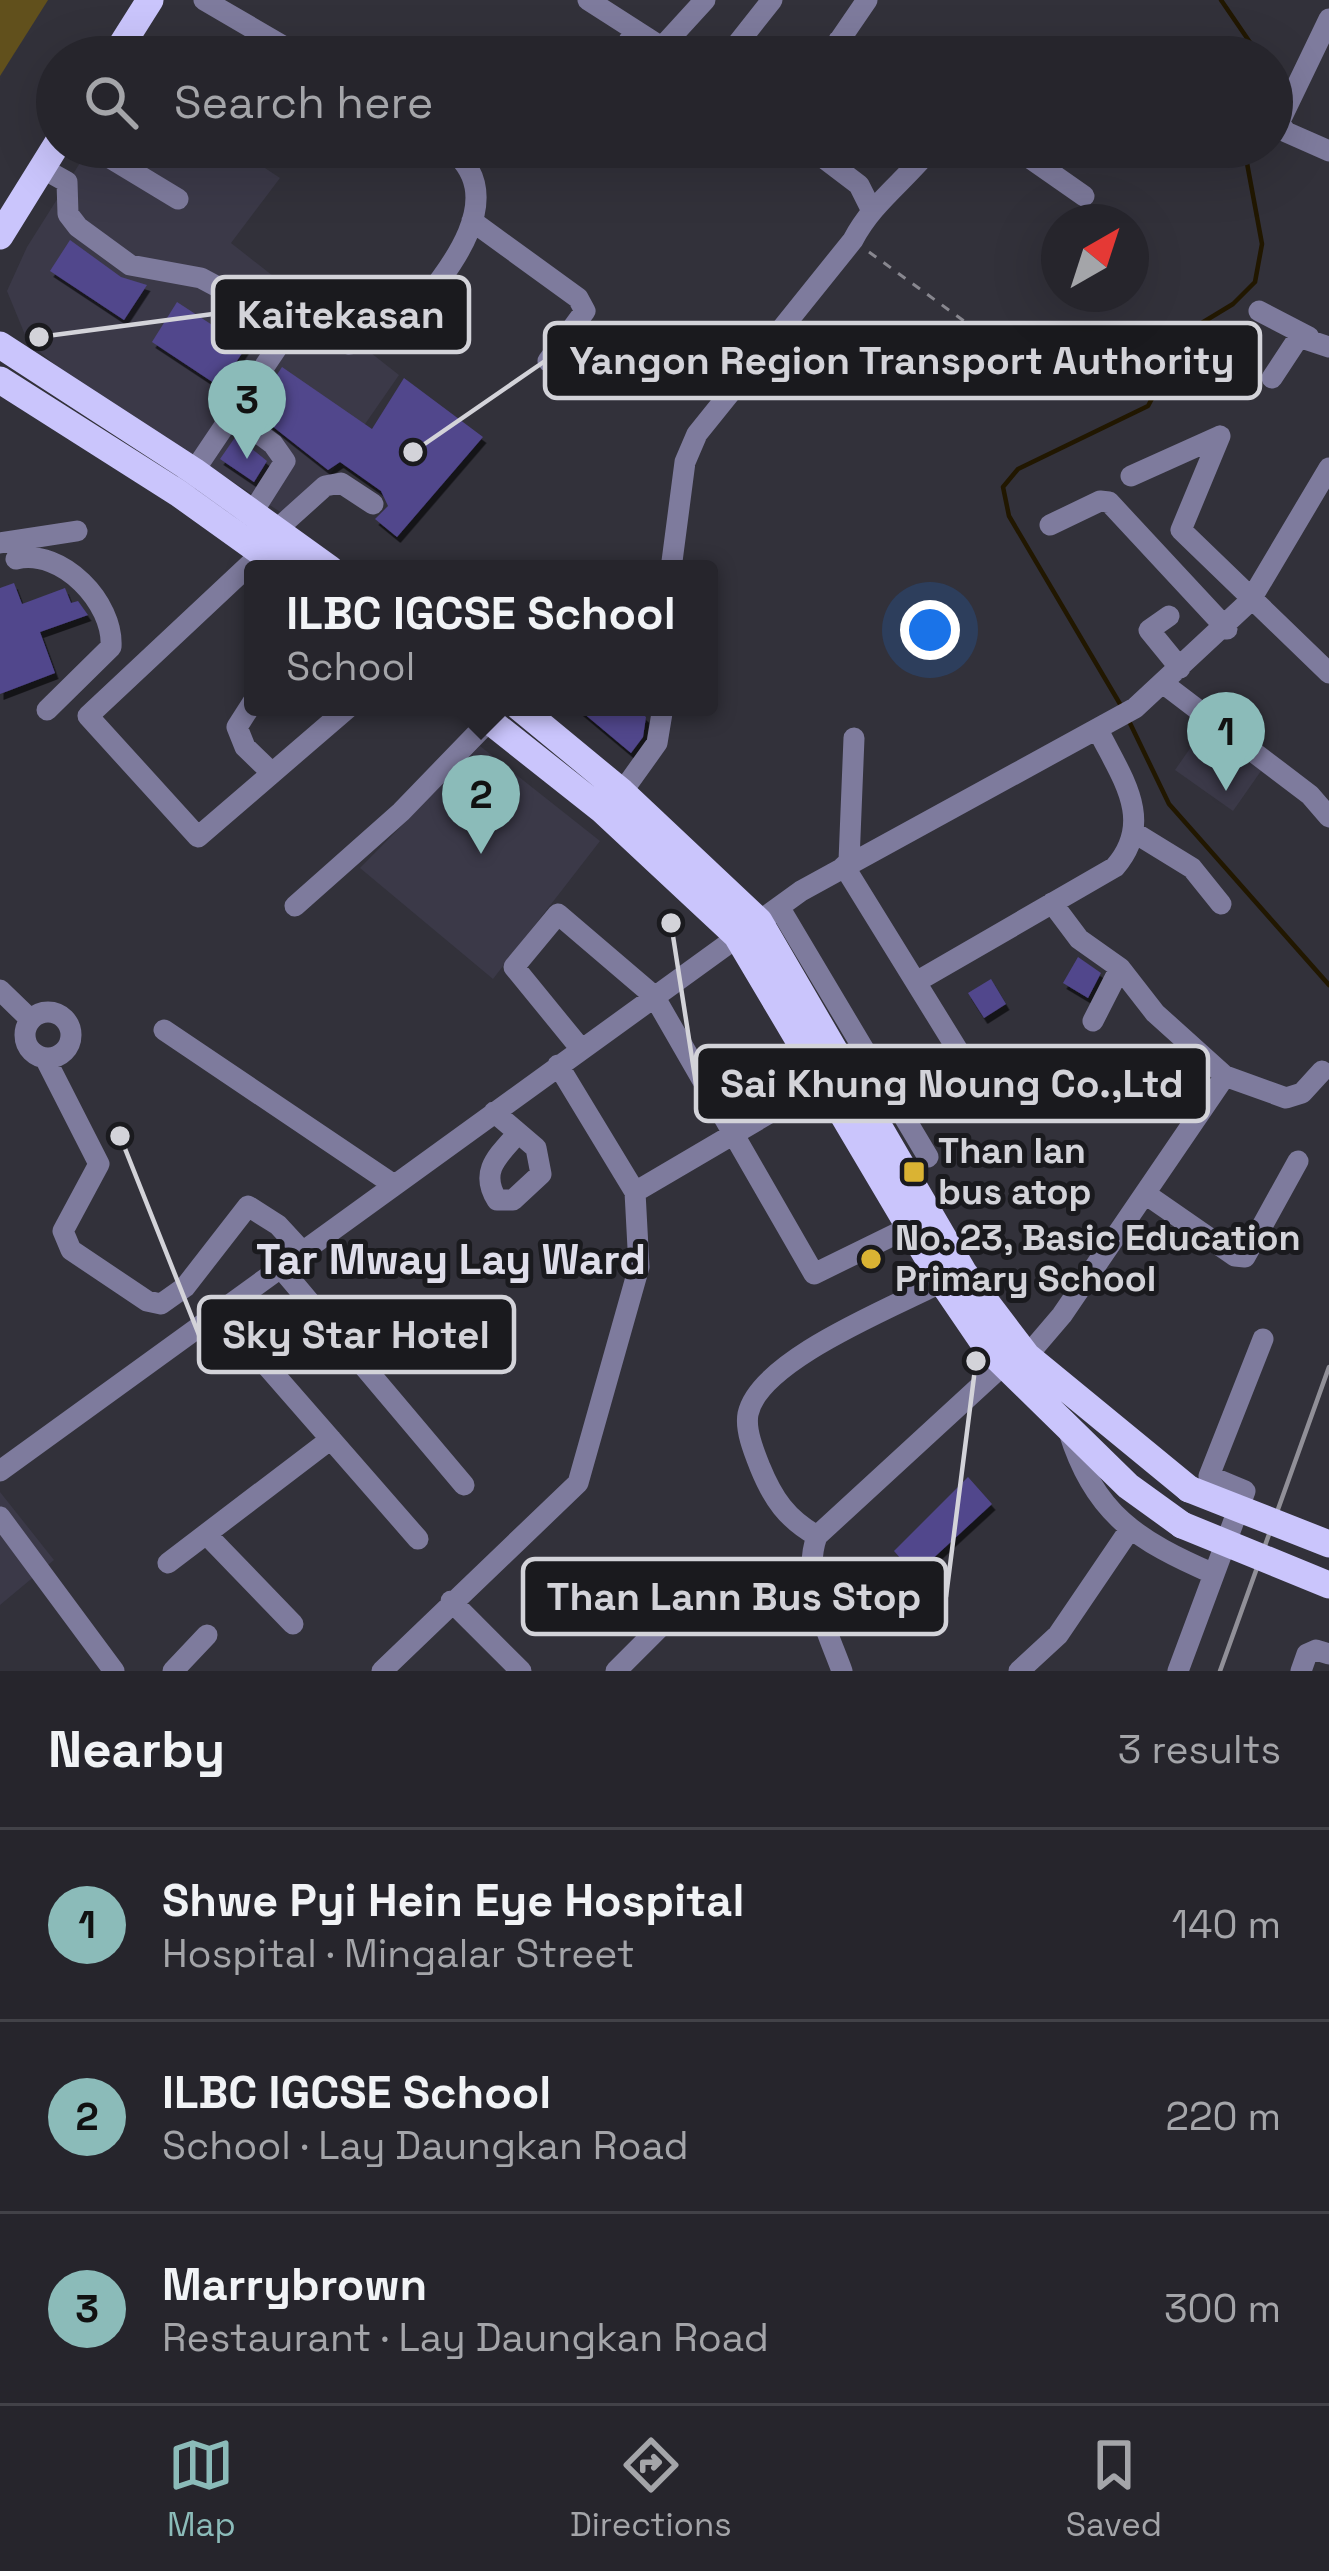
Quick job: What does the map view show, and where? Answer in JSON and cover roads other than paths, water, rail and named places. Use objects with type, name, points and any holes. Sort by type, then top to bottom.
[{"type":"main road","points":[[133,36],[150,0]]},
{"type":"main road","points":[[0,236],[42,168]]},
{"type":"main road","points":[[0,322],[60,404]]},
{"type":"main road","points":[[0,345],[60,404]]},
{"type":"main road","points":[[0,380],[60,404],[186,482],[252,533],[310,560]]},
{"type":"main road","points":[[0,392],[60,404]]},
{"type":"main road","points":[[501,716],[618,824],[758,921]]},
{"type":"main road","points":[[503,716],[622,792],[758,921],[837,1087],[910,1177],[1014,1361],[1189,1489],[1329,1544]]},
{"type":"main road","points":[[910,1177],[910,1227],[942,1282],[1014,1361],[1069,1432],[1127,1486],[1182,1525],[1329,1586]]},
{"type":"street","points":[[204,0],[266,36]]},
{"type":"street","points":[[587,0],[643,36]]},
{"type":"street","points":[[680,36],[705,0]]},
{"type":"street","points":[[744,36],[772,0]]},
{"type":"street","points":[[842,36],[867,0]]},
{"type":"street","points":[[1293,95],[1329,19]]},
{"type":"street","points":[[632,36],[635,31]]},
{"type":"street","points":[[1293,134],[1329,151]]},
{"type":"street","points":[[58,168],[67,182],[68,214],[78,227],[130,265],[202,278],[231,294]]},
{"type":"street","points":[[126,168],[178,200]]},
{"type":"street","points":[[186,482],[299,315],[348,344],[392,338],[472,237],[467,168]]},
{"type":"street","points":[[836,168],[859,185],[871,207]]},
{"type":"street","points":[[672,560],[685,462],[697,434],[853,240],[871,207],[898,190],[915,168]]},
{"type":"street","points":[[1044,168],[1084,196]]},
{"type":"street","points":[[472,221],[578,298],[586,311],[548,361]]},
{"type":"street","points":[[1259,311],[1319,342]]},
{"type":"street","points":[[1272,378],[1294,343],[1319,342]]},
{"type":"street","points":[[232,414],[273,444],[285,461],[252,533]]},
{"type":"street","points":[[1131,476],[1220,436],[1180,524],[1250,601],[1329,673]]},
{"type":"street","points":[[0,1471],[758,921],[847,863],[1107,728],[1135,708],[1227,628],[1250,601],[1329,468]]},
{"type":"street","points":[[338,716],[199,837],[88,716],[252,533],[326,486],[341,483],[373,504]]},
{"type":"street","points":[[1051,526],[1100,501],[1109,502],[1227,628]]},
{"type":"street","points":[[4,554],[77,531]]},
{"type":"street","points":[[4,554],[53,563],[100,601],[112,628],[111,647],[47,710]]},
{"type":"street","points":[[1169,616],[1149,630],[1172,676],[1310,795],[1329,817]]},
{"type":"street","points":[[244,716],[237,727],[245,747],[272,773]]},
{"type":"street","points":[[295,906],[401,812],[495,716]]},
{"type":"street","points":[[622,792],[657,743],[662,716]]},
{"type":"street","points":[[916,982],[1115,867],[1135,833],[1136,807],[1107,728]]},
{"type":"street","points":[[854,738],[847,863],[983,1091],[980,1103]]},
{"type":"street","points":[[1135,833],[1192,868],[1221,904]]},
{"type":"street","points":[[1052,903],[1078,939],[1120,968],[1155,1013],[1225,1076],[1286,1098],[1302,1093],[1322,1071]]},
{"type":"street","points":[[580,1049],[514,967],[558,914],[653,996],[817,1276],[910,1227]]},
{"type":"street","points":[[758,921],[910,1177]]},
{"type":"street","points":[[1093,1021],[1120,968]]},
{"type":"street","points":[[0,990],[30,1019]]},
{"type":"street","points":[[45,1058],[59,1055],[69,1044],[68,1023],[50,1011],[30,1019],[24,1032],[27,1046],[45,1058],[99,1164],[63,1231],[70,1250],[147,1301],[161,1304],[185,1287],[248,1206],[278,1225],[302,1251]]},
{"type":"street","points":[[164,1030],[394,1186]]},
{"type":"street","points":[[382,1671],[578,1483],[639,1267],[635,1192],[558,1065]]},
{"type":"street","points":[[842,1671],[815,1594],[811,1552],[817,1536],[1014,1361],[1147,1195],[1225,1076]]},
{"type":"street","points":[[635,1192],[837,1087]]},
{"type":"street","points":[[494,1112],[518,1132]]},
{"type":"street","points":[[1147,1195],[1235,1256],[1245,1257],[1298,1160]]},
{"type":"street","points":[[280,1268],[464,1485]]},
{"type":"street","points":[[817,1536],[792,1522],[762,1472],[747,1417],[758,1390],[800,1357],[942,1282]]},
{"type":"street","points":[[218,1310],[418,1539]]},
{"type":"street","points":[[1178,1671],[1245,1491],[1209,1476],[1263,1339]]},
{"type":"street","points":[[1069,1432],[1083,1477],[1104,1508],[1130,1529],[1214,1574]]},
{"type":"street","points":[[168,1563],[209,1537],[332,1439]]},
{"type":"street","points":[[0,1517],[114,1671]]},
{"type":"street","points":[[1019,1671],[1058,1635],[1130,1529]]},
{"type":"street","points":[[209,1537],[293,1624]]},
{"type":"street","points":[[451,1601],[521,1671]]},
{"type":"street","points":[[616,1671],[668,1619]]},
{"type":"street","points":[[173,1671],[207,1635]]},
{"type":"street","points":[[1301,1671],[1307,1654],[1329,1654]]},
{"type":"waterway","points":[[1221,0],[1246,36]]},
{"type":"waterway","points":[[1123,709],[1009,516],[1003,487],[1018,469],[1148,406],[1176,353],[1200,324],[1233,304],[1255,282],[1262,244],[1248,168]]},
{"type":"waterway","points":[[1128,719],[1169,804],[1329,985]]},
{"type":"railway","points":[[1220,1671],[1329,1367]]},
{"type":"place","name":"Kaitekasan","points":[[39,337]]},
{"type":"place","name":"Yangon Region Transport Authority","points":[[413,452]]},
{"type":"place","name":"Marrybrown","points":[[247,459]]},
{"type":"place","name":"Shwe Pyi Hein Eye Hospital","points":[[1226,791]]},
{"type":"place","name":"ILBC IGCSE School","points":[[481,854]]},
{"type":"place","name":"Sai Khung Noung Co.,Ltd","points":[[671,923]]},
{"type":"place","name":"Sky Star Hotel","points":[[120,1136]]},
{"type":"place","name":"Than lan bus atop","points":[[914,1172]]},
{"type":"place","name":"No. 23, Basic Education Primary School","points":[[871,1259]]},
{"type":"place","name":"Than Lann Bus Stop","points":[[976,1361]]},
{"type":"district","name":"Tar Mway Lay Ward","points":[[451,1259]]}]
